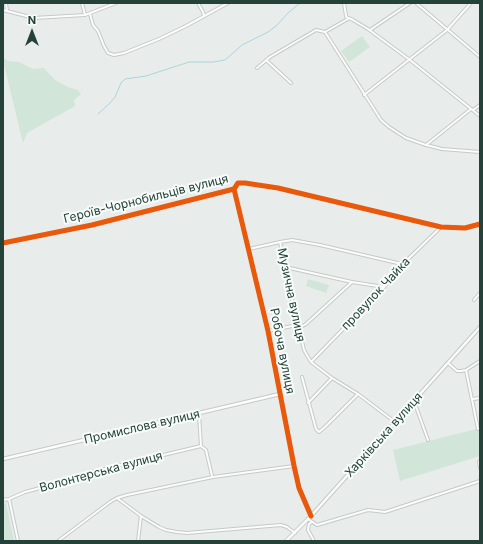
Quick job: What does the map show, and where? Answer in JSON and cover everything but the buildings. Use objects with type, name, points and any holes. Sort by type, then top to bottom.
[{"type":"street","points":[[6,3],[7,11]]},
{"type":"street","points":[[82,3],[85,15]]},
{"type":"street","points":[[3,10],[34,18],[85,15],[116,3]]},
{"type":"street","points":[[198,3],[204,16]]},
{"type":"street","points":[[90,14],[92,25],[98,31],[108,53],[112,55],[124,53],[159,39],[228,3]]},
{"type":"street","points":[[344,3],[346,16],[348,19]]},
{"type":"street","points":[[370,30],[410,3]]},
{"type":"street","points":[[416,3],[480,57]]},
{"type":"street","points":[[364,95],[447,30],[471,3]]},
{"type":"street","points":[[257,68],[266,60],[316,30],[325,32],[348,19],[353,20],[370,30],[410,60],[480,116]]},
{"type":"street","points":[[325,32],[364,95],[381,120],[389,127],[406,138],[426,145],[442,149],[480,152]]},
{"type":"street","points":[[266,60],[291,83]]},
{"type":"street","points":[[426,145],[480,105]]},
{"type":"street","name":"Героїв-Чорнобильців вулиця","points":[[3,243],[92,225],[234,189],[238,183],[278,188],[442,227],[465,228],[480,224]]},
{"type":"street","name":"Робоча вулиця","points":[[234,189],[268,331],[299,488],[311,516]]},
{"type":"street","name":"провулок Чайка","points":[[311,362],[384,287],[403,264],[442,227]]},
{"type":"street","points":[[249,250],[292,240],[403,264]]},
{"type":"street","name":"Музична вулиця","points":[[280,242],[297,324],[304,350],[311,362],[332,378],[358,394],[395,422]]},
{"type":"street","points":[[286,267],[352,282],[384,287]]},
{"type":"street","points":[[299,328],[306,324],[352,282]]},
{"type":"street","points":[[474,300],[480,293]]},
{"type":"street","points":[[268,331],[297,324]]},
{"type":"street","name":"Харківська вулиця","points":[[286,541],[311,516],[480,327]]},
{"type":"street","points":[[448,363],[456,371],[461,372],[480,361]]},
{"type":"street","points":[[466,370],[478,429]]},
{"type":"street","points":[[302,376],[308,403],[316,429],[319,432],[358,394]]},
{"type":"street","points":[[308,403],[332,378]]},
{"type":"street","name":"Промислова вулиця","points":[[3,459],[280,394]]},
{"type":"street","points":[[473,399],[480,398]]},
{"type":"street","points":[[414,401],[428,440]]},
{"type":"street","points":[[199,414],[201,446],[206,450],[213,477]]},
{"type":"street","name":"Волонтерська вулиця","points":[[3,500],[25,492],[74,479],[92,472],[201,446]]},
{"type":"street","points":[[480,461],[478,462],[480,468]]},
{"type":"street","points":[[58,541],[110,502],[126,495],[213,477],[294,466]]},
{"type":"street","points":[[308,519],[317,525],[368,510],[385,512],[480,481]]},
{"type":"street","points":[[117,498],[159,527],[176,532],[186,533],[281,525],[287,527],[295,533]]},
{"type":"street","points":[[9,499],[18,541]]},
{"type":"street","points":[[138,541],[141,516]]},
{"type":"street","points":[[312,522],[309,524],[308,530],[314,541]]},
{"type":"green space","points":[[362,36],[370,47],[349,62],[341,51]]},
{"type":"green space","points":[[3,58],[9,61],[19,62],[33,69],[44,68],[55,80],[68,87],[78,90],[81,94],[74,100],[75,106],[27,133],[23,143],[3,65]]},
{"type":"green space","points":[[308,279],[329,285],[326,293],[306,286]]},
{"type":"green space","points":[[480,428],[480,456],[400,481],[393,450]]},
{"type":"green space","points":[[6,503],[14,541],[3,541],[3,504]]},
{"type":"waterway","points":[[98,114],[115,97],[121,83],[125,79],[146,76],[189,62],[213,62],[225,60],[242,45],[268,32],[276,26],[300,3]]},
{"type":"cycle path","points":[[3,243],[92,225],[234,189],[238,183],[278,188],[441,227],[465,228],[480,224]]},
{"type":"cycle path","points":[[234,189],[268,331],[299,488],[311,516]]}]
